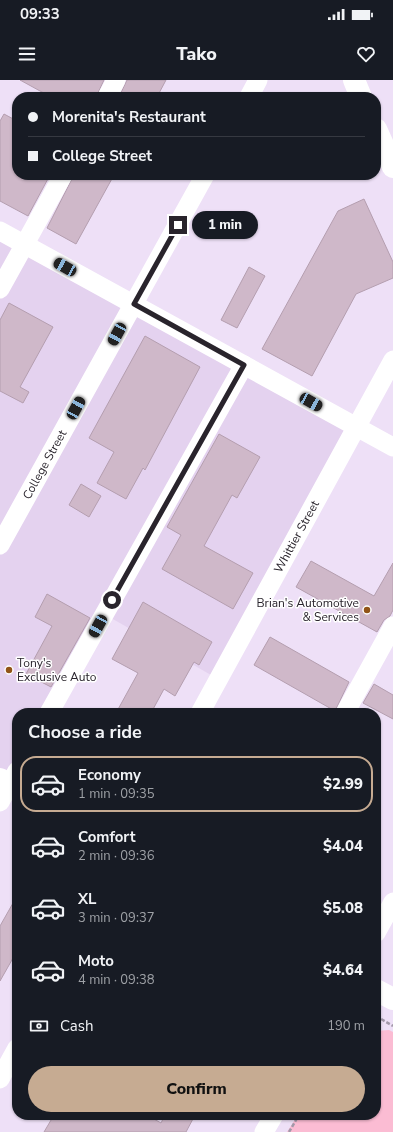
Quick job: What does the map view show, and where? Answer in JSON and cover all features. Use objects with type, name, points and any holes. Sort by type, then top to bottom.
[{"type":"main road","points":[[354,80],[359,92]]},
{"type":"main road","points":[[381,141],[393,167]]},
{"type":"main road","points":[[381,993],[393,999]]},
{"type":"street","points":[[110,92],[116,80]]},
{"type":"street","points":[[252,92],[258,80]]},
{"type":"street","points":[[0,288],[60,180]]},
{"type":"street","name":"College Street","points":[[0,545],[202,180]]},
{"type":"street","points":[[0,231],[393,446]]},
{"type":"street","name":"Whittier Street","points":[[203,708],[393,360]]},
{"type":"street","points":[[52,708],[244,365]]},
{"type":"street","points":[[348,708],[393,626]]},
{"type":"street","points":[[381,924],[393,902]]},
{"type":"street","points":[[0,1079],[12,1057]]},
{"type":"street","points":[[264,1132],[271,1120]]},
{"type":"path","points":[[381,1019],[393,1026]]},
{"type":"path","points":[[289,1132],[296,1120]]},
{"type":"shaded area","points":[[0,230],[356,426],[218,679],[104,614],[52,708],[12,708],[12,773],[0,779]]},
{"type":"shaded area","points":[[389,1030],[393,1032],[393,1132],[287,1132],[295,1120],[381,1120],[381,1031]]},
{"type":"building","points":[[20,80],[104,80],[98,92],[42,92]]},
{"type":"building","points":[[127,80],[166,80],[160,92],[121,92]]},
{"type":"building","points":[[4,114],[12,118],[12,180],[47,180],[28,216],[0,201],[0,121]]},
{"type":"building","points":[[71,180],[111,180],[76,244],[47,228]]},
{"type":"building","points":[[364,199],[393,262],[393,278],[356,294],[312,376],[262,349],[338,211]]},
{"type":"building","points":[[249,267],[265,276],[237,328],[221,320]]},
{"type":"building","points":[[9,303],[53,327],[20,387],[29,392],[23,403],[0,391],[0,320]]},
{"type":"building","points":[[145,336],[200,367],[145,470],[143,468],[126,499],[97,483],[114,452],[89,438]]},
{"type":"building","points":[[219,434],[260,457],[237,498],[232,495],[204,546],[253,573],[233,609],[162,569],[181,535],[167,527]]},
{"type":"building","points":[[81,484],[101,496],[89,517],[69,505]]},
{"type":"building","points":[[311,561],[374,596],[393,563],[393,610],[390,616],[384,620],[377,632],[296,587]]},
{"type":"building","points":[[47,594],[90,618],[51,687],[26,674],[52,626],[35,617]]},
{"type":"building","points":[[143,602],[212,642],[199,665],[194,662],[175,696],[164,689],[154,708],[119,708],[138,673],[112,659]]},
{"type":"building","points":[[270,637],[349,682],[336,708],[330,708],[254,665]]},
{"type":"building","points":[[374,684],[393,695],[393,719],[381,713],[381,708],[372,708],[363,703]]},
{"type":"building","points":[[12,905],[12,960],[0,981],[0,926]]},
{"type":"building","points":[[51,1120],[156,1120],[161,1123],[162,1120],[192,1120],[186,1132],[44,1132]]},
{"type":"place","name":"Brian's Automotive & Services","points":[[367,610]]},
{"type":"place","name":"Tony's Exclusive Auto","points":[[9,670]]},
{"type":"route","points":[[112,600],[244,365],[134,304],[178,225]]}]
